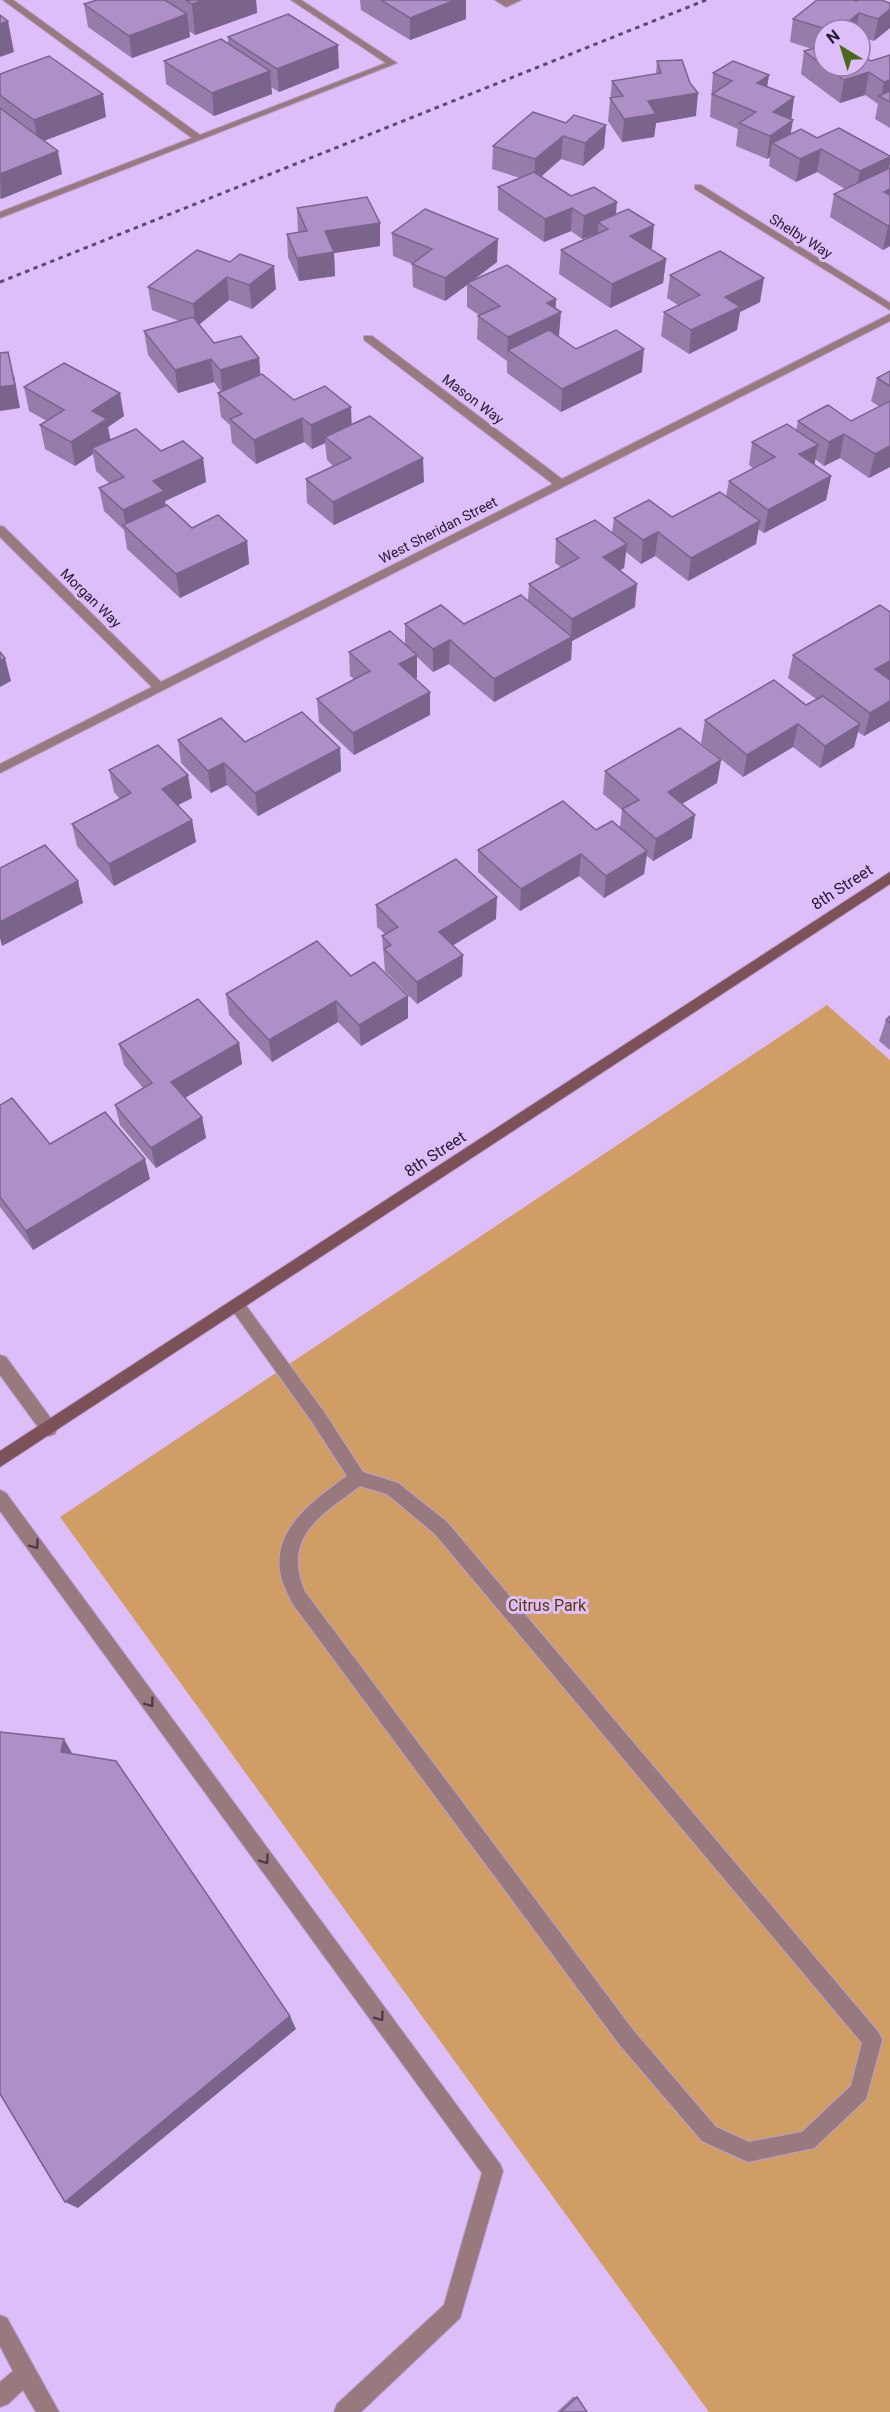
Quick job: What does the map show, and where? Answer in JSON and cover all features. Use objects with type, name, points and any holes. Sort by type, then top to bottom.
[{"type":"street","points":[[7,0],[199,139]]},
{"type":"street","points":[[0,215],[393,63],[295,0]]},
{"type":"street","points":[[499,0],[506,4],[517,0]]},
{"type":"street","name":"Shelby Way","points":[[698,187],[890,307]]},
{"type":"street","name":"West Sheridan Street","points":[[0,769],[890,317]]},
{"type":"street","name":"Mason Way","points":[[368,338],[561,484]]},
{"type":"street","name":"Morgan Way","points":[[0,530],[160,688]]},
{"type":"street","name":"8th Street","points":[[0,1461],[890,877]]},
{"type":"street","points":[[237,1305],[318,1417],[358,1478],[392,1488],[441,1528],[872,2040],[859,2092],[807,2141],[748,2152],[709,2134],[626,2037],[298,1597],[289,1576],[290,1542],[304,1519],[358,1478]]},
{"type":"street","points":[[0,1362],[49,1429]]},
{"type":"street","points":[[0,1498],[493,2171],[453,2311],[345,2412]]},
{"type":"street","points":[[0,2325],[48,2412]]},
{"type":"street","points":[[0,2396],[26,2374]]},
{"type":"green space","name":"Citrus Park","points":[[827,1005],[890,1060],[890,2412],[709,2412],[60,1517]]},
{"type":"building","points":[[97,0],[165,0],[187,14],[129,36],[84,4]]},
{"type":"building","points":[[186,0],[204,0],[192,4]]},
{"type":"building","points":[[381,0],[455,0],[410,18]]},
{"type":"building","points":[[817,0],[881,0],[890,3],[890,9],[878,19],[859,13],[853,18],[812,18],[812,25],[793,19]]},
{"type":"building","points":[[288,14],[338,45],[277,69],[228,37]]},
{"type":"building","points":[[0,15],[8,21],[0,24]]},
{"type":"building","points":[[221,39],[270,71],[212,93],[164,61]]},
{"type":"building","points":[[812,49],[812,57],[804,51]]},
{"type":"building","points":[[890,55],[890,80],[884,82],[872,74],[872,61]]},
{"type":"building","points":[[49,56],[103,94],[34,120],[0,95],[0,74]]},
{"type":"building","points":[[682,60],[690,83],[698,93],[648,101],[656,114],[624,119],[610,98],[623,96],[612,81],[661,73],[657,61]]},
{"type":"building","points":[[733,61],[769,75],[757,83],[794,97],[773,112],[793,120],[770,136],[739,123],[756,112],[712,94],[732,81],[713,73]]},
{"type":"building","points":[[890,91],[890,102],[879,96]]},
{"type":"building","points":[[0,108],[58,151],[0,174]]},
{"type":"building","points":[[533,112],[566,123],[574,115],[606,125],[585,143],[563,136],[535,159],[493,146]]},
{"type":"building","points":[[839,128],[890,157],[860,171],[821,149],[800,159],[772,143],[801,129],[817,138]]},
{"type":"building","points":[[890,168],[890,189],[884,192],[890,195],[890,225],[888,226],[834,194]]},
{"type":"building","points":[[534,172],[571,196],[594,187],[617,202],[584,216],[572,208],[545,219],[498,187]]},
{"type":"building","points":[[367,197],[380,223],[325,231],[334,252],[297,258],[287,234],[307,231],[297,208]]},
{"type":"building","points":[[425,209],[498,239],[445,278],[412,264],[432,249],[392,233]]},
{"type":"building","points":[[628,209],[654,225],[630,236],[666,259],[612,284],[561,250],[608,229],[598,222]]},
{"type":"building","points":[[197,250],[230,262],[240,254],[274,266],[249,285],[227,277],[193,304],[148,287]]},
{"type":"building","points":[[720,251],[764,278],[725,297],[740,307],[691,330],[664,312],[700,295],[670,275]]},
{"type":"building","points":[[507,265],[556,299],[547,303],[561,312],[508,337],[478,316],[500,306],[467,283]]},
{"type":"building","points":[[193,317],[214,343],[241,336],[259,358],[220,370],[211,359],[175,370],[144,331]]},
{"type":"building","points":[[549,330],[576,349],[616,330],[644,349],[562,389],[508,350]]},
{"type":"building","points":[[8,352],[15,385],[0,387],[0,353]]},
{"type":"building","points":[[64,363],[120,393],[92,411],[107,419],[71,442],[40,425],[64,410],[24,387]]},
{"type":"building","points":[[890,371],[890,386],[877,378]]},
{"type":"building","points":[[262,374],[294,400],[325,386],[351,407],[311,425],[302,418],[254,440],[230,419],[242,414],[218,393]]},
{"type":"building","points":[[890,401],[890,446],[875,454],[844,434],[829,442],[798,421],[828,405],[851,421]]},
{"type":"building","points":[[370,416],[423,458],[333,502],[306,479],[351,458],[325,437]]},
{"type":"building","points":[[787,424],[818,445],[799,454],[831,476],[768,510],[729,481],[775,457],[752,442]]},
{"type":"building","points":[[136,429],[161,451],[183,441],[203,458],[153,481],[164,491],[123,510],[99,488],[124,477],[92,448]]},
{"type":"building","points":[[720,492],[760,521],[691,558],[658,532],[643,540],[614,518],[649,500],[672,517]]},
{"type":"building","points":[[167,505],[192,528],[218,515],[247,541],[176,574],[123,525]]},
{"type":"building","points":[[595,520],[627,544],[603,557],[637,584],[572,619],[529,584],[579,558],[556,539]]},
{"type":"building","points":[[521,595],[572,637],[494,679],[450,640],[433,649],[405,624],[441,605],[464,624]]},
{"type":"building","points":[[880,605],[890,612],[890,661],[875,669],[890,680],[890,701],[870,713],[793,655]]},
{"type":"building","points":[[390,631],[417,655],[399,664],[430,692],[353,733],[317,699],[370,671],[349,652]]},
{"type":"building","points":[[774,680],[806,705],[823,696],[860,724],[825,746],[798,724],[747,755],[705,720]]},
{"type":"building","points":[[302,712],[340,748],[255,793],[224,763],[208,771],[178,740],[221,718],[245,742]]},
{"type":"building","points":[[680,728],[721,760],[668,792],[695,815],[656,839],[622,809],[639,800],[605,771]]},
{"type":"building","points":[[158,745],[188,775],[162,789],[192,820],[109,864],[72,824],[131,793],[109,770]]},
{"type":"building","points":[[563,801],[596,830],[612,821],[647,851],[606,876],[581,854],[521,889],[478,850]]},
{"type":"building","points":[[45,845],[78,881],[0,922],[0,868]]},
{"type":"building","points":[[456,859],[497,897],[439,932],[463,955],[417,982],[384,949],[391,945],[382,936],[398,927],[376,905]]},
{"type":"building","points":[[317,941],[351,976],[374,962],[408,996],[359,1025],[336,1001],[269,1040],[226,994]]},
{"type":"building","points":[[198,999],[239,1043],[171,1082],[202,1117],[151,1148],[115,1105],[152,1083],[119,1044]]},
{"type":"building","points":[[12,1098],[50,1144],[105,1112],[145,1159],[26,1231],[0,1197],[0,1105]]},
{"type":"building","points":[[0,1732],[64,1739],[61,1752],[116,1761],[290,2016],[65,2202],[0,2094]]},
{"type":"building","points":[[577,2397],[587,2412],[561,2412]]},
{"type":"railway","points":[[0,282],[706,0]]}]
